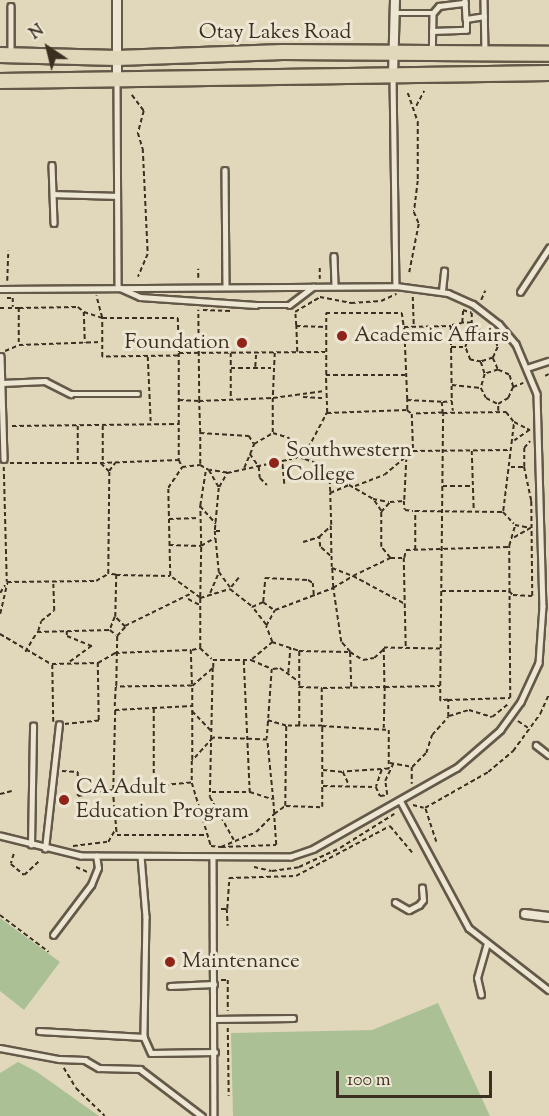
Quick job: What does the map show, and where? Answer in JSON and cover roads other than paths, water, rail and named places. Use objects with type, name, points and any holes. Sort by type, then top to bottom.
[{"type":"main road","name":"Otay Lakes Road","points":[[6,56],[117,58],[272,52],[394,55],[549,54]]},
{"type":"main road","name":"Otay Lakes Road","points":[[0,81],[549,73]]},
{"type":"street","points":[[117,0],[117,79]]},
{"type":"street","points":[[393,76],[395,0]]},
{"type":"street","points":[[525,914],[549,917]]},
{"type":"lane","points":[[484,0],[485,54]]},
{"type":"lane","points":[[432,31],[466,30],[465,1],[439,6],[433,13],[432,31],[432,54]]},
{"type":"lane","points":[[6,56],[11,6]]},
{"type":"lane","points":[[394,13],[433,13]]},
{"type":"lane","points":[[466,19],[484,16]]},
{"type":"lane","points":[[393,76],[396,286]]},
{"type":"lane","points":[[117,79],[118,286]]},
{"type":"lane","points":[[52,165],[54,223]]},
{"type":"lane","points":[[225,170],[226,286]]},
{"type":"lane","points":[[53,194],[117,196]]},
{"type":"lane","points":[[520,292],[549,248]]},
{"type":"lane","points":[[334,256],[335,286]]},
{"type":"lane","points":[[442,291],[444,271]]},
{"type":"lane","points":[[118,286],[140,297],[187,298],[215,304],[289,305],[314,286]]},
{"type":"lane","points":[[0,289],[118,286],[396,286],[442,291],[473,304],[499,324],[516,344],[537,394],[543,606],[538,663],[512,717],[457,768],[314,849],[291,857],[96,856],[45,849],[0,836]]},
{"type":"lane","points":[[1,356],[4,459]]},
{"type":"lane","points":[[527,368],[549,361]]},
{"type":"lane","points":[[2,383],[45,381],[71,394],[138,394]]},
{"type":"lane","points":[[543,606],[549,606]]},
{"type":"lane","points":[[45,849],[58,725]]},
{"type":"lane","points":[[32,845],[33,726]]},
{"type":"lane","points":[[536,745],[549,755]]},
{"type":"lane","points":[[400,800],[469,928],[549,990]]},
{"type":"lane","points":[[53,935],[91,885],[98,868],[96,856]]},
{"type":"lane","points":[[141,856],[146,917],[144,1037],[151,1053],[215,1052]]},
{"type":"lane","points":[[213,857],[214,1116]]},
{"type":"lane","points":[[395,902],[409,910],[419,905],[423,900],[422,888]]},
{"type":"lane","points":[[481,995],[477,978],[487,943]]},
{"type":"lane","points":[[170,986],[214,984]]},
{"type":"lane","points":[[214,1019],[294,1018]]},
{"type":"lane","points":[[39,1031],[144,1037]]},
{"type":"lane","points":[[0,1048],[59,1059],[85,1060],[99,1068],[140,1069],[202,1116]]},
{"type":"place","name":"Academic Affairs","points":[[342,336]]},
{"type":"place","name":"Foundation","points":[[242,343]]},
{"type":"place","name":"Southwestern College","points":[[274,463]]},
{"type":"place","name":"CA Adult Education Program","points":[[64,800]]},
{"type":"place","name":"Maintenance","points":[[170,962]]}]
